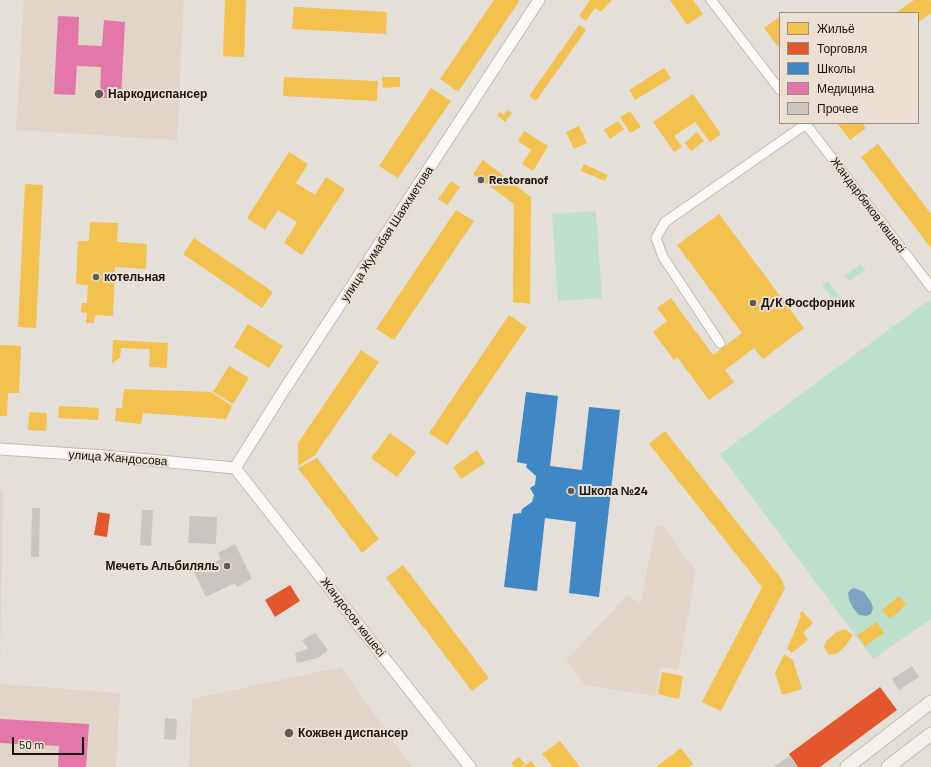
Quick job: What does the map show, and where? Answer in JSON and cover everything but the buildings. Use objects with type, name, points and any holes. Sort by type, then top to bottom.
[{"type":"main road","points":[[847,767],[931,702]]},
{"type":"main road","points":[[888,767],[931,734]]},
{"type":"street","name":"улица Жумабая Шаяхметова","points":[[235,468],[284,390],[539,0]]},
{"type":"street","points":[[711,0],[779,89]]},
{"type":"street","points":[[720,344],[663,257],[656,238],[665,222],[806,124]]},
{"type":"street","name":"Жандарбеков көшесі","points":[[806,124],[931,287]]},
{"type":"street","name":"улица Жандосова","points":[[0,449],[105,456],[235,468]]},
{"type":"street","name":"Жандосов көшесі","points":[[235,468],[470,767]]},
{"type":"shaded area","name":"Наркодиспансер","points":[[24,0],[184,0],[177,140],[16,130]]},
{"type":"shaded area","points":[[0,491],[3,491],[0,664]]},
{"type":"shaded area","points":[[662,525],[696,571],[678,670],[660,667],[655,696],[585,685],[566,661],[627,595],[641,603],[655,529]]},
{"type":"shaded area","name":"Кожвен диспансер","points":[[341,667],[412,767],[189,767],[192,699]]},
{"type":"shaded area","points":[[0,684],[120,693],[116,767],[0,767]]},
{"type":"green space","points":[[596,211],[602,298],[558,301],[552,214]]},
{"type":"green space","points":[[861,264],[865,270],[849,281],[845,276]]},
{"type":"green space","points":[[828,281],[840,297],[834,301],[822,285]]},
{"type":"green space","points":[[929,300],[931,302],[931,619],[873,659],[720,454]]},
{"type":"water","points":[[854,588],[864,592],[871,602],[873,608],[871,614],[866,616],[859,615],[853,608],[849,600],[848,593]]},
{"type":"place","name":"Наркодиспансер","points":[[99,94]]},
{"type":"place","name":"Restoranof","points":[[481,180]]},
{"type":"place","name":"котельная","points":[[96,277]]},
{"type":"place","name":"Д/К Фосфорник","points":[[753,303]]},
{"type":"place","name":"Школа №24","points":[[571,491]]},
{"type":"place","name":"Мечеть Альбиляль","points":[[227,566]]},
{"type":"place","name":"Кожвен диспансер","points":[[289,733]]}]
